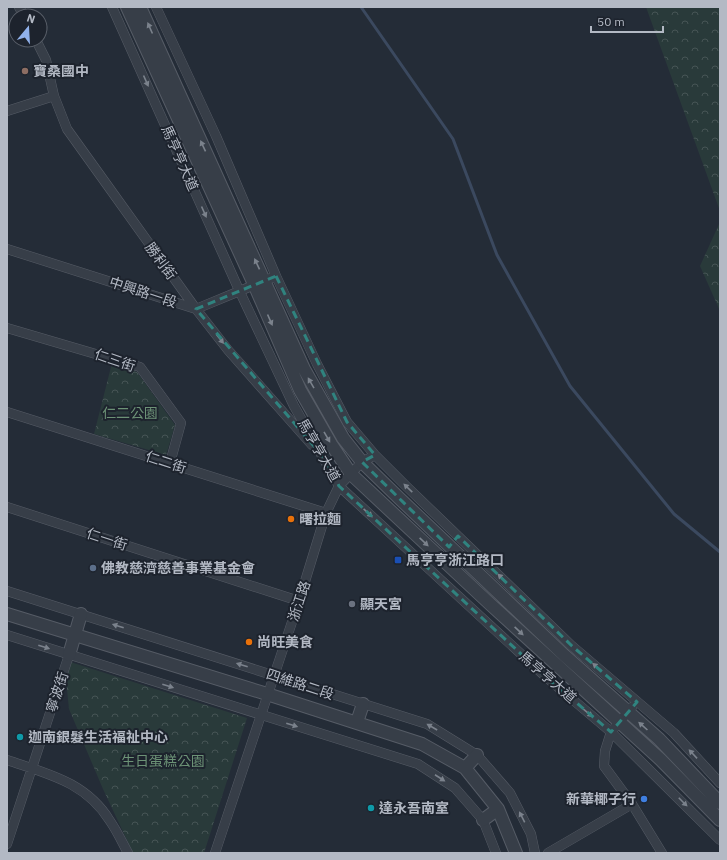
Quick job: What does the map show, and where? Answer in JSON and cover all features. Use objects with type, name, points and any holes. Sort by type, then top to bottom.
[{"type":"street","name":"馬亨亨大道","points":[[112,7],[239,290],[294,406],[339,486],[546,677],[611,732],[720,840]]},
{"type":"street","name":"馬亨亨大道","points":[[127,7],[265,280],[317,364],[347,422],[375,455],[458,536],[572,646],[674,733],[720,783]]},
{"type":"street","name":"馬亨亨大道","points":[[140,7],[265,280],[304,369],[344,438],[362,462],[564,655],[659,740],[720,803]]},
{"type":"street","name":"馬亨亨大道","points":[[156,7],[216,136],[265,280],[300,390],[331,444],[351,474],[556,665],[661,760],[720,820]]},
{"type":"street","name":"勝利街","points":[[40,48],[46,60],[54,96],[67,129],[196,309],[233,355],[325,459]]},
{"type":"street","points":[[7,111],[54,96]]},
{"type":"street","name":"中興路一段","points":[[7,249],[196,309],[265,280]]},
{"type":"street","name":"仁三街","points":[[7,328],[140,367],[182,423],[170,463]]},
{"type":"street","name":"仁二街","points":[[7,412],[326,513]]},
{"type":"street","name":"浙江路","points":[[215,853],[299,601],[326,513],[339,486],[362,462],[375,455]]},
{"type":"street","name":"仁一街","points":[[7,507],[299,601]]},
{"type":"street","points":[[450,547],[458,536]]},
{"type":"street","points":[[430,570],[441,558]]},
{"type":"street","name":"四維路二段","points":[[7,591],[427,724],[477,755],[510,793],[530,834],[535,853]]},
{"type":"street","name":"四維路二段","points":[[7,614],[357,722],[422,744],[465,768],[498,809],[516,853]]},
{"type":"street","points":[[69,655],[81,614]]},
{"type":"street","points":[[7,635],[260,716],[418,764],[455,788],[483,820],[496,853]]},
{"type":"street","points":[[564,655],[572,646]]},
{"type":"street","name":"寧波街","points":[[7,844],[69,655]]},
{"type":"street","points":[[546,677],[556,665]]},
{"type":"street","points":[[637,702],[627,711],[611,732],[605,751],[604,766],[632,804],[662,853]]},
{"type":"street","points":[[357,722],[363,704]]},
{"type":"street","points":[[465,768],[477,755]]},
{"type":"street","points":[[7,760],[62,778],[84,791],[97,803],[110,820],[128,853]]},
{"type":"street","points":[[548,853],[632,804]]},
{"type":"street","points":[[483,820],[498,809]]},
{"type":"highlighted area","points":[[276,276],[347,422],[375,455],[362,462],[449,547],[458,536],[572,646],[637,702],[611,732],[546,677],[339,486],[325,459],[196,309]]},
{"type":"green space","points":[[646,7],[720,7],[720,211]]},
{"type":"green space","points":[[720,222],[720,311],[700,266]]},
{"type":"green space","name":"仁二公園","points":[[112,363],[137,372],[175,425],[166,455],[94,434]]},
{"type":"green space","name":"生日蛋糕公園","points":[[64,660],[247,718],[204,853],[133,853],[103,789],[69,709]]},
{"type":"waterway","points":[[361,7],[453,139],[497,255],[570,386],[674,514],[720,552]]},
{"type":"place","name":"寶桑國中","points":[[25,71]]},
{"type":"place","name":"曙拉麵","points":[[291,519]]},
{"type":"place","name":"馬亨亨浙江路口","points":[[398,560]]},
{"type":"place","name":"佛教慈濟慈善事業基金會","points":[[93,568]]},
{"type":"place","name":"顯天宮","points":[[352,604]]},
{"type":"place","name":"尚旺美食","points":[[249,642]]},
{"type":"place","name":"迦南銀髮生活福祉中心","points":[[20,737]]},
{"type":"place","name":"新華椰子行","points":[[644,799]]},
{"type":"place","name":"達永吾南室","points":[[371,808]]}]
